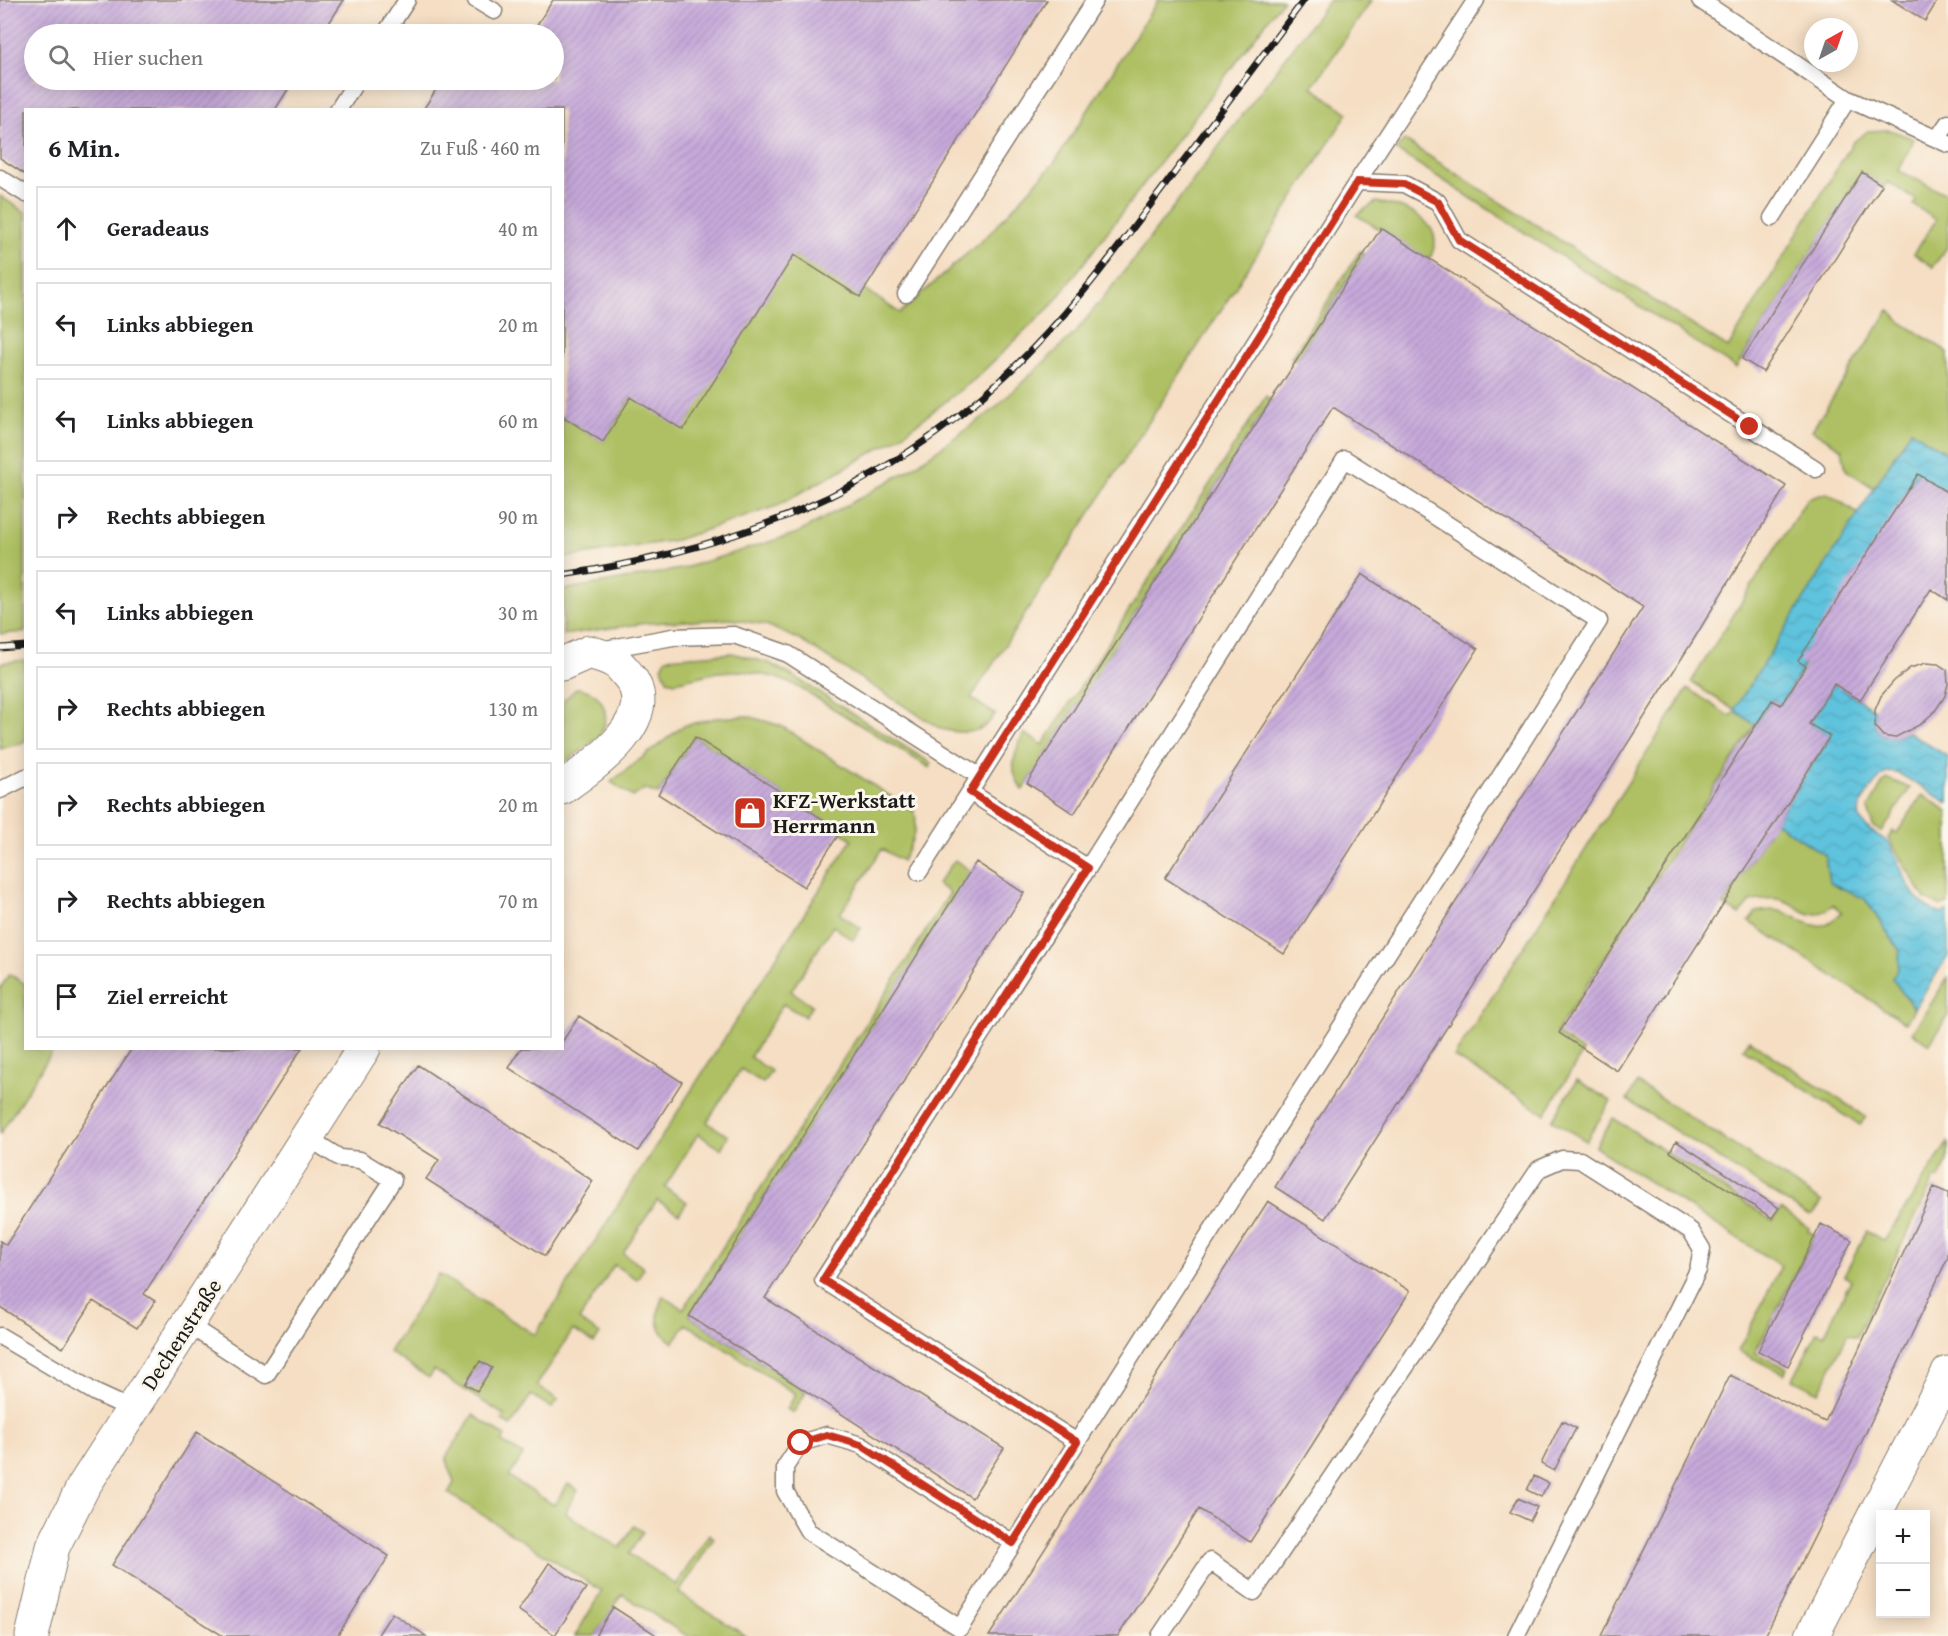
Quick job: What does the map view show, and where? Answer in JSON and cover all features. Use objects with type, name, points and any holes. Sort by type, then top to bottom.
[{"type":"street","points":[[564,787],[597,763],[628,731],[638,706],[636,684],[617,662],[576,658]]},
{"type":"street","name":"Dechenstraße","points":[[32,1636],[53,1547],[83,1487],[363,1050]]},
{"type":"street","points":[[1812,1636],[1948,1372]]},
{"type":"lane","points":[[391,24],[407,0]]},
{"type":"lane","points":[[476,0],[494,11]]},
{"type":"lane","points":[[906,294],[1095,0]]},
{"type":"lane","points":[[919,872],[1357,182],[1476,0]]},
{"type":"lane","points":[[1700,0],[1848,99],[1943,141],[1948,123]]},
{"type":"lane","points":[[339,108],[351,90]]},
{"type":"lane","points":[[1772,218],[1848,99]]},
{"type":"lane","points":[[0,178],[24,193]]},
{"type":"lane","points":[[1357,182],[1404,184],[1438,202],[1459,240],[1816,469]]},
{"type":"lane","points":[[1013,1543],[861,1445],[827,1435],[801,1443],[785,1467],[785,1491],[808,1531],[960,1628],[1599,621],[1345,459],[1088,868],[823,1280],[1077,1442]]},
{"type":"lane","points":[[576,658],[673,637],[734,635],[788,654],[979,776]]},
{"type":"lane","points":[[0,790],[24,778]]},
{"type":"lane","points":[[970,792],[1088,868]]},
{"type":"lane","points":[[188,1324],[266,1375],[393,1180],[360,1160],[340,1158],[307,1137]]},
{"type":"lane","points":[[1160,1636],[1210,1561],[1254,1592],[1539,1169],[1562,1159],[1580,1160],[1691,1231],[1702,1249],[1698,1270],[1673,1326],[1516,1636]]},
{"type":"lane","points":[[0,1336],[96,1394],[133,1410]]},
{"type":"green space","points":[[1158,0],[1283,0],[1052,305],[975,379],[898,438],[777,506],[676,540],[564,558],[564,417],[603,441],[631,397],[794,255],[864,289],[900,313],[989,234],[1055,162]]},
{"type":"green space","points":[[1329,0],[1372,0],[1312,87],[1348,113],[971,698],[995,714],[984,726],[971,732],[941,729],[798,639],[766,625],[731,619],[647,623],[564,635],[564,590],[681,569],[798,533],[909,470],[993,410],[1075,333],[1134,259]]},
{"type":"green space","points":[[1890,130],[1914,139],[1899,171],[1948,195],[1948,246],[1933,267],[1914,254],[1936,220],[1914,205],[1916,200],[1888,182],[1884,187],[1862,173],[1736,368],[1396,150],[1404,140],[1728,348],[1853,142],[1868,131]]},
{"type":"green space","points":[[0,196],[24,212],[24,632],[0,634]]},
{"type":"green space","points":[[1376,202],[1400,207],[1422,218],[1430,226],[1434,236],[1434,247],[1429,259],[1356,215]]},
{"type":"green space","points":[[1360,251],[1364,254],[1296,361],[1291,358]]},
{"type":"green space","points":[[1889,310],[1899,321],[1948,352],[1948,454],[1911,430],[1874,488],[1846,470],[1842,449],[1812,430]]},
{"type":"green space","points":[[1266,396],[1271,400],[1023,790],[1015,776],[1014,762],[1024,733],[1043,745]]},
{"type":"green space","points":[[1827,493],[1859,514],[1734,710],[1691,682],[1807,499]]},
{"type":"green space","points":[[732,653],[769,663],[796,678],[931,763],[930,768],[795,685],[774,677],[743,671],[718,672],[675,682],[667,680],[662,667],[666,658]]},
{"type":"green space","points":[[24,660],[24,742],[0,749],[0,663]]},
{"type":"green space","points":[[577,688],[585,690],[601,701],[606,715],[605,725],[595,740],[564,763],[564,700]]},
{"type":"green space","points":[[1688,688],[1729,716],[1737,712],[1755,725],[1556,1033],[1583,1052],[1545,1114],[1454,1057]]},
{"type":"green space","points":[[748,716],[781,726],[915,812],[916,825],[913,837],[902,861],[882,849],[840,914],[861,928],[853,940],[833,926],[791,991],[812,1005],[805,1017],[783,1004],[750,1057],[771,1071],[763,1083],[741,1069],[707,1122],[728,1136],[721,1149],[698,1134],[665,1187],[687,1202],[679,1214],[657,1200],[623,1253],[644,1268],[637,1279],[614,1265],[579,1320],[600,1334],[594,1343],[573,1330],[537,1385],[558,1400],[552,1408],[531,1395],[511,1426],[502,1420],[504,1415],[434,1370],[429,1378],[389,1352],[439,1274],[535,1335],[852,839],[695,737],[658,794],[644,789],[633,797],[611,782],[683,726],[715,718]]},
{"type":"green space","points":[[1888,779],[1910,788],[1882,832],[1873,826],[1868,809],[1883,782]]},
{"type":"green space","points":[[1922,795],[1948,811],[1948,904],[1941,906],[1925,899],[1888,838],[1893,831],[1897,833]]},
{"type":"green space","points":[[1775,822],[1825,855],[1829,882],[1865,899],[1900,951],[1898,969],[1892,978],[1914,1009],[1906,1023],[1749,922],[1756,912],[1774,910],[1818,926],[1833,920],[1842,912],[1833,905],[1817,914],[1811,914],[1787,902],[1767,899],[1750,902],[1740,915],[1723,905]]},
{"type":"green space","points":[[955,860],[971,871],[689,1316],[806,1392],[793,1413],[787,1409],[796,1394],[686,1324],[673,1343],[663,1333],[658,1322],[660,1303],[663,1296],[683,1309],[950,893],[937,884]]},
{"type":"green space","points":[[9,974],[24,983],[24,1050],[53,1050],[0,1134],[0,989]]},
{"type":"green space","points":[[1948,977],[1948,1015],[1930,1044],[1912,1033]]},
{"type":"green space","points":[[1749,1040],[1866,1117],[1860,1125],[1743,1049]]},
{"type":"green space","points":[[1577,1080],[1611,1101],[1586,1141],[1552,1120]]},
{"type":"green space","points":[[1637,1083],[1822,1202],[1814,1214],[1809,1216],[1627,1100]]},
{"type":"green space","points":[[1613,1118],[1773,1221],[1781,1209],[1809,1228],[1808,1231],[1815,1235],[1755,1353],[1787,1368],[1784,1374],[1738,1351],[1781,1266],[1595,1147]]},
{"type":"green space","points":[[1948,1142],[1948,1161],[1938,1180],[1935,1178],[1856,1337],[1848,1334],[1819,1392],[1793,1379],[1817,1332],[1824,1335],[1851,1280],[1844,1276],[1867,1231],[1884,1241]]},
{"type":"green space","points":[[473,1415],[505,1436],[502,1442],[523,1455],[509,1477],[554,1505],[568,1484],[578,1490],[565,1513],[620,1548],[634,1526],[643,1532],[629,1554],[676,1585],[709,1534],[714,1538],[679,1593],[746,1636],[687,1636],[622,1594],[595,1636],[575,1636],[602,1591],[448,1493],[454,1483],[446,1457]]},
{"type":"water","points":[[1911,430],[1948,454],[1948,493],[1917,474],[1781,705],[1772,700],[1755,725],[1734,710]]},
{"type":"water","points":[[1834,684],[1875,710],[1875,727],[1883,736],[1894,738],[1909,732],[1948,757],[1948,803],[1898,773],[1887,772],[1868,792],[1859,812],[1865,826],[1891,846],[1908,885],[1918,899],[1932,910],[1942,914],[1948,911],[1948,956],[1914,1009],[1892,978],[1898,969],[1900,951],[1865,899],[1829,882],[1825,855],[1775,822],[1830,737],[1809,724]]},
{"type":"building","points":[[0,0],[344,0],[328,24],[24,24],[24,90],[288,90],[276,108],[24,108],[24,174],[0,158]]},
{"type":"building","points":[[553,0],[1047,0],[860,297],[794,255],[683,430],[631,397],[603,442],[564,417],[564,108],[424,108],[436,90],[564,90],[564,24],[537,24]]},
{"type":"building","points":[[1892,0],[1938,0],[1925,21]]},
{"type":"building","points":[[1862,172],[1882,185],[1763,372],[1742,359]]},
{"type":"building","points":[[1381,228],[1786,486],[1694,639],[1325,1219],[1275,1187],[1643,607],[1333,407],[1074,814],[1027,783]]},
{"type":"building","points":[[1918,474],[1948,493],[1948,600],[1931,589],[1860,700],[1834,684],[1809,724],[1830,736],[1617,1071],[1559,1033],[1772,700],[1781,705],[1806,666],[1798,661]]},
{"type":"building","points":[[1362,574],[1478,649],[1284,954],[1165,878]]},
{"type":"building","points":[[1926,663],[1938,664],[1947,670],[1948,684],[1945,696],[1935,711],[1921,724],[1894,738],[1883,736],[1875,727],[1875,710],[1881,696],[1910,668]]},
{"type":"building","name":"KFZ-Werkstatt Herrmann","points":[[695,737],[841,831],[804,887],[658,794]]},
{"type":"building","points":[[976,862],[1024,893],[765,1298],[1004,1448],[972,1498],[689,1316]]},
{"type":"building","points":[[579,1016],[682,1082],[638,1151],[509,1068],[520,1050],[564,1050],[564,1039]]},
{"type":"building","points":[[131,1050],[301,1050],[144,1294],[155,1301],[137,1328],[93,1301],[63,1348],[0,1307],[0,1241],[6,1245]]},
{"type":"building","points":[[418,1065],[593,1181],[545,1256],[426,1179],[439,1160],[380,1123]]},
{"type":"building","points":[[1676,1141],[1779,1208],[1772,1218],[1670,1152]]},
{"type":"building","points":[[1934,1187],[1948,1193],[1948,1257],[1862,1441],[1765,1636],[1601,1636],[1730,1375],[1825,1422]]},
{"type":"building","points":[[1268,1201],[1410,1291],[1263,1522],[1250,1542],[1199,1509],[1118,1636],[989,1636]]},
{"type":"building","points":[[1821,1224],[1852,1240],[1788,1366],[1758,1351]]},
{"type":"building","points":[[480,1361],[492,1368],[477,1391],[465,1384]]},
{"type":"building","points":[[1562,1421],[1576,1428],[1554,1471],[1541,1464]]},
{"type":"building","points":[[197,1432],[389,1556],[337,1636],[223,1636],[112,1565]]},
{"type":"building","points":[[1534,1476],[1548,1483],[1541,1497],[1527,1490]]},
{"type":"building","points":[[1518,1498],[1537,1507],[1530,1521],[1510,1512]]},
{"type":"building","points":[[549,1563],[586,1588],[555,1635],[518,1610]]},
{"type":"building","points":[[613,1607],[658,1636],[595,1636]]},
{"type":"building","points":[[392,1613],[426,1636],[377,1636]]},
{"type":"railway","points":[[564,575],[685,550],[743,532],[800,510],[854,484],[907,453],[958,417],[1028,354],[1087,287],[1304,0]]},
{"type":"railway","points":[[0,648],[24,646]]},
{"type":"place","name":"KFZ-Werkstatt Herrmann","points":[[750,813]]},
{"type":"route","points":[[801,1443],[827,1435],[861,1445],[1013,1543],[1077,1442],[823,1280],[1088,868],[970,792],[1357,182],[1404,184],[1438,202],[1459,240],[1750,427]]}]
